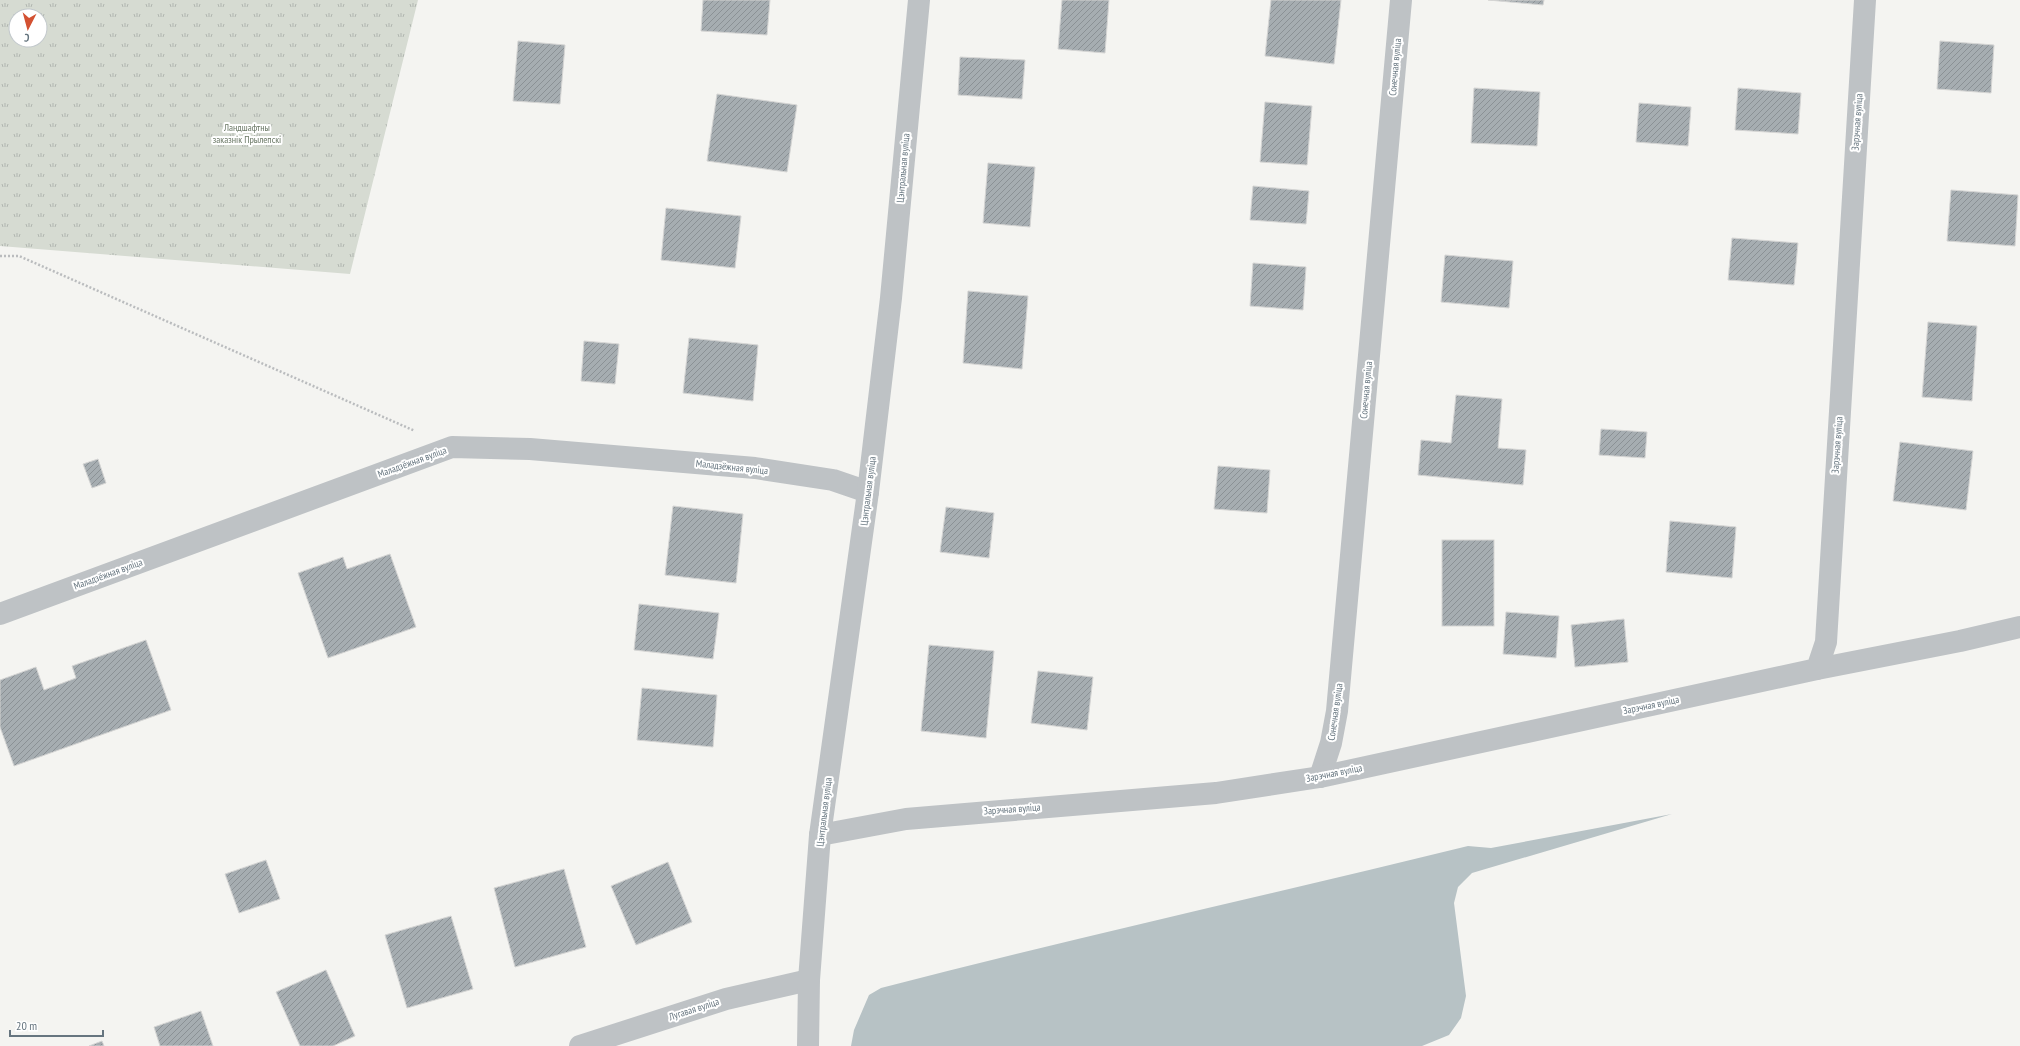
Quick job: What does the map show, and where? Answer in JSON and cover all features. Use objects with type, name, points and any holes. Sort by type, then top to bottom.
[{"type":"street","name":"Цэнтральная вуліца","points":[[808,1046],[809,980],[820,835],[868,492],[891,298],[919,0]]},
{"type":"street","name":"Сонечная вуліца","points":[[1320,777],[1331,743],[1337,711],[1401,0]]},
{"type":"street","name":"Зарэчная вуліца","points":[[820,835],[906,819],[1216,793],[1320,777],[1817,669],[1826,642],[1865,0]]},
{"type":"street","name":"Маладзёжная вуліца","points":[[0,614],[452,447],[530,449],[755,468],[833,480],[868,492]]},
{"type":"street","points":[[1817,669],[1960,641],[2020,627]]},
{"type":"street","name":"Лугавая вуліца","points":[[580,1046],[726,999],[809,980]]},
{"type":"path","points":[[0,256],[19,256],[452,447]]},
{"type":"green space","name":"Ландшафтны заказнік Прылепскі","points":[[0,0],[418,0],[350,274],[0,246]]},
{"type":"shaded area","points":[[1672,814],[1472,873],[1458,887],[1454,903],[1466,996],[1461,1018],[1449,1035],[1422,1046],[851,1046],[854,1030],[869,995],[881,988],[1028,951],[1468,846],[1491,848]]},
{"type":"building","points":[[703,0],[770,0],[767,35],[701,31]]},
{"type":"building","points":[[1062,0],[1109,0],[1105,53],[1058,49]]},
{"type":"building","points":[[1271,0],[1341,0],[1334,64],[1265,56]]},
{"type":"building","points":[[1488,0],[1544,0],[1543,5]]},
{"type":"building","points":[[518,41],[565,45],[560,104],[513,101]]},
{"type":"building","points":[[1940,41],[1994,45],[1991,93],[1937,89]]},
{"type":"building","points":[[960,57],[1025,60],[1022,99],[958,95]]},
{"type":"building","points":[[1474,88],[1540,92],[1537,146],[1471,143]]},
{"type":"building","points":[[1738,88],[1801,93],[1798,134],[1735,130]]},
{"type":"building","points":[[717,94],[797,105],[787,172],[707,161]]},
{"type":"building","points":[[1265,102],[1312,106],[1307,165],[1260,162]]},
{"type":"building","points":[[1639,103],[1691,107],[1688,146],[1636,142]]},
{"type":"building","points":[[988,163],[1035,167],[1030,227],[983,223]]},
{"type":"building","points":[[1253,186],[1309,191],[1306,224],[1250,220]]},
{"type":"building","points":[[1951,190],[2018,195],[2015,246],[1947,241]]},
{"type":"building","points":[[666,208],[741,216],[735,268],[661,260]]},
{"type":"building","points":[[1732,238],[1798,243],[1794,285],[1728,280]]},
{"type":"building","points":[[1445,255],[1513,261],[1509,308],[1441,302]]},
{"type":"building","points":[[1253,263],[1306,267],[1303,310],[1250,306]]},
{"type":"building","points":[[968,291],[1028,296],[1022,369],[963,363]]},
{"type":"building","points":[[1928,322],[1977,326],[1972,401],[1922,397]]},
{"type":"building","points":[[689,338],[758,345],[753,401],[683,393]]},
{"type":"building","points":[[584,341],[619,344],[615,384],[581,381]]},
{"type":"building","points":[[1456,395],[1502,399],[1498,448],[1526,450],[1523,485],[1418,475],[1421,440],[1451,443]]},
{"type":"building","points":[[1601,429],[1647,432],[1645,458],[1599,455]]},
{"type":"building","points":[[1900,442],[1973,451],[1966,510],[1893,501]]},
{"type":"building","points":[[98,459],[106,483],[92,488],[83,464]]},
{"type":"building","points":[[1218,466],[1270,470],[1267,513],[1214,509]]},
{"type":"building","points":[[673,506],[743,514],[736,583],[665,575]]},
{"type":"building","points":[[946,507],[994,513],[989,558],[940,552]]},
{"type":"building","points":[[1670,521],[1736,527],[1732,578],[1666,572]]},
{"type":"building","points":[[1442,540],[1494,540],[1494,626],[1442,626]]},
{"type":"building","points":[[390,554],[416,627],[328,658],[298,573],[343,557],[347,569]]},
{"type":"building","points":[[639,604],[719,613],[713,659],[634,650]]},
{"type":"building","points":[[1506,612],[1559,616],[1556,658],[1503,654]]},
{"type":"building","points":[[1624,619],[1628,662],[1575,667],[1571,625]]},
{"type":"building","points":[[146,640],[171,710],[14,766],[0,727],[0,680],[36,667],[44,690],[76,678],[72,666]]},
{"type":"building","points":[[929,645],[994,651],[986,738],[921,731]]},
{"type":"building","points":[[1038,671],[1093,677],[1087,730],[1031,723]]},
{"type":"building","points":[[642,688],[717,695],[713,747],[637,740]]},
{"type":"building","points":[[266,860],[280,899],[239,913],[225,874]]},
{"type":"building","points":[[668,862],[692,922],[636,945],[611,886]]},
{"type":"building","points":[[564,869],[586,947],[515,967],[494,888]]},
{"type":"building","points":[[451,916],[473,989],[407,1008],[385,935]]},
{"type":"building","points":[[326,970],[355,1036],[333,1046],[300,1046],[276,992]]},
{"type":"building","points":[[201,1011],[213,1046],[160,1046],[154,1027]]},
{"type":"building","points":[[102,1041],[104,1046],[89,1046]]}]
